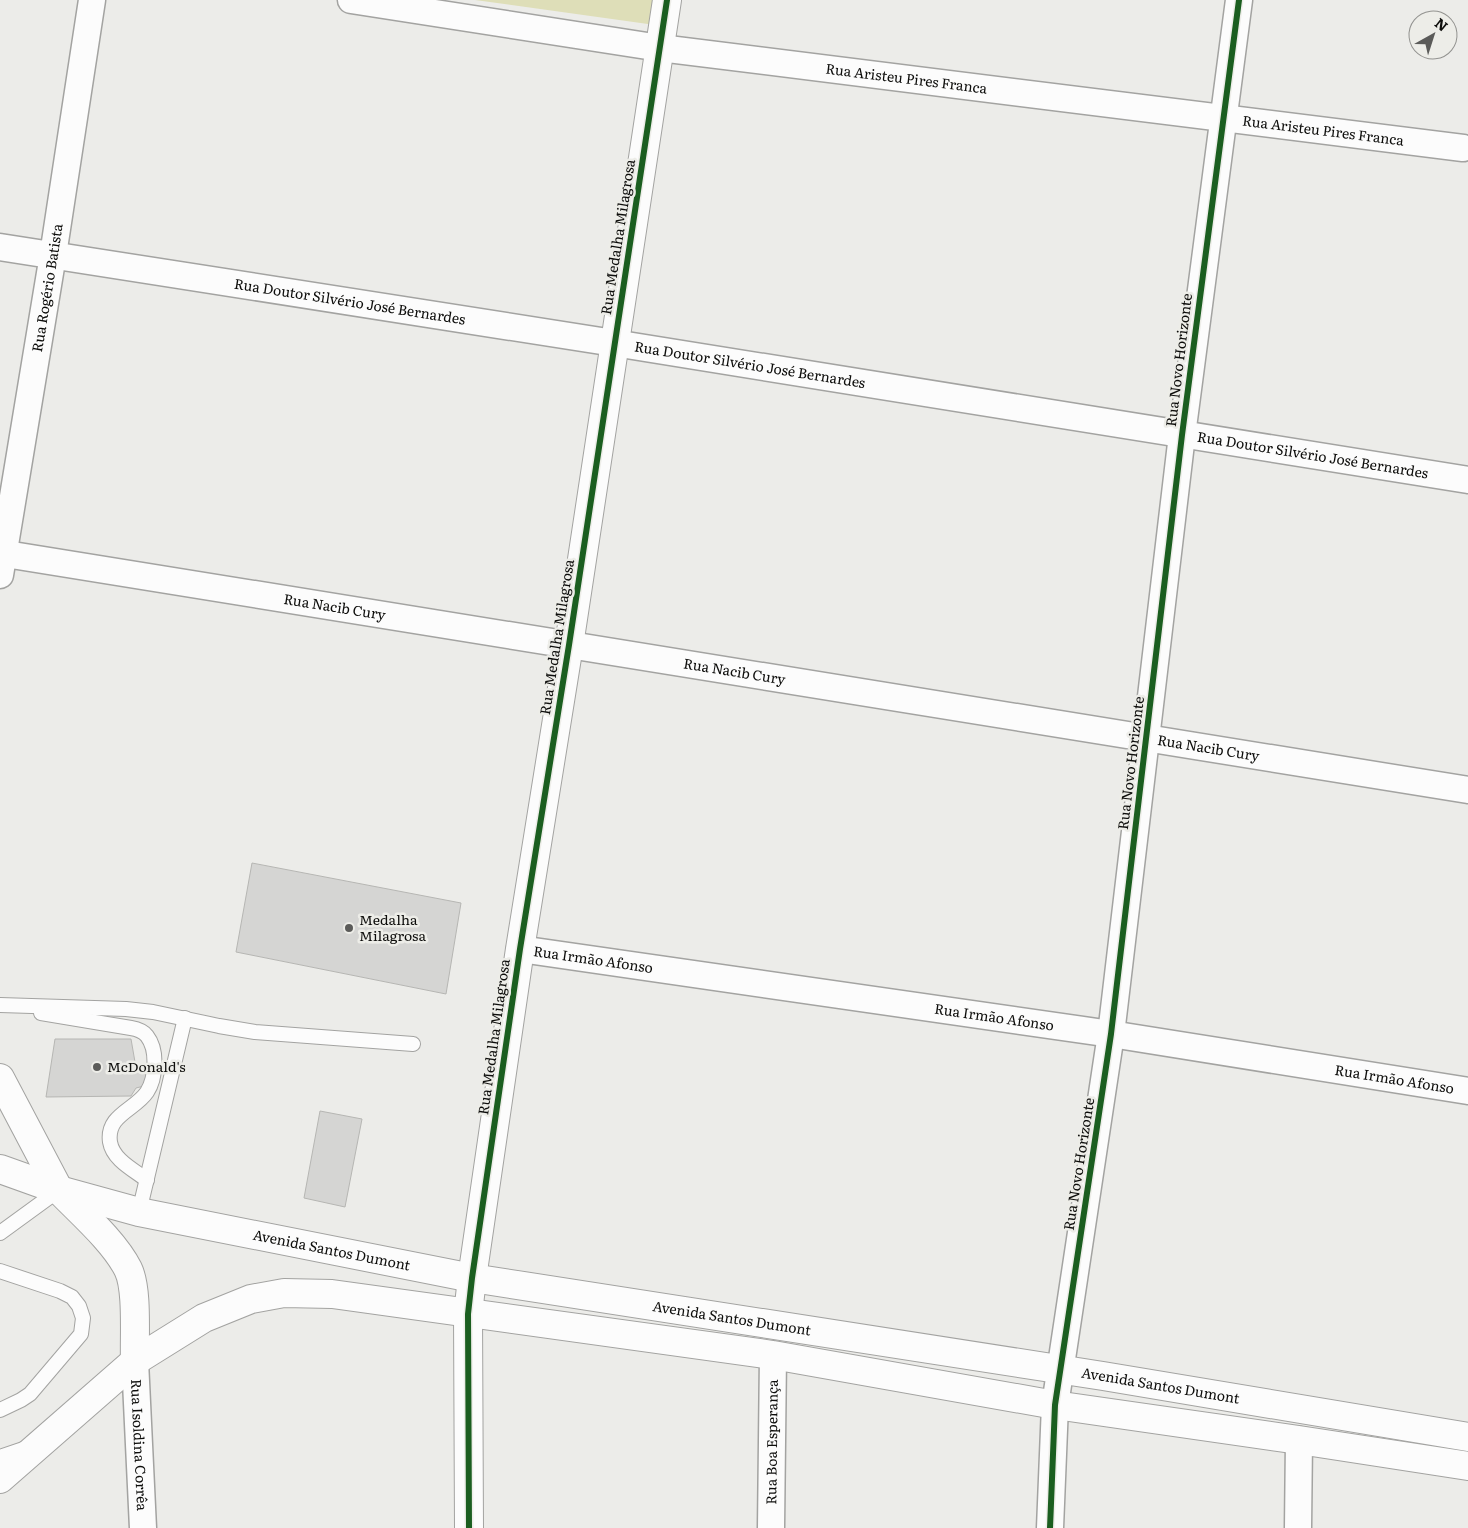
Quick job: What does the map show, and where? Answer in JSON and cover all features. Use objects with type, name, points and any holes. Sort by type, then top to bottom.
[{"type":"main road","name":"Rua Medalha Milagrosa","points":[[469,1528],[468,1314],[472,1278],[520,949],[569,645],[667,0]]},
{"type":"main road","points":[[0,1078],[59,1190],[112,1245],[128,1270],[133,1292],[135,1361]]},
{"type":"main road","name":"Avenida Santos Dumont","points":[[0,1170],[59,1190],[139,1212],[472,1278],[1060,1370],[1468,1437]]},
{"type":"main road","points":[[0,1479],[135,1361],[204,1318],[251,1299],[284,1293],[332,1294],[773,1355],[1055,1405],[1468,1466]]},
{"type":"street","name":"Rua Rogério Batista","points":[[1,561],[92,0]]},
{"type":"street","name":"Rua Aristeu Pires Franca","points":[[351,0],[660,48],[1463,148]]},
{"type":"street","name":"Rua Novo Horizonte","points":[[1050,1528],[1055,1405],[1111,1034],[1182,435],[1239,0]]},
{"type":"street","name":"Rua Doutor Silvério José Bernardes","points":[[0,247],[1468,480]]},
{"type":"street","name":"Rua Nacib Cury","points":[[1,561],[569,645],[1468,790]]},
{"type":"street","name":"Rua Irmão Afonso","points":[[520,949],[1111,1034],[1468,1091]]},
{"type":"street","name":"Rua Boa Esperança","points":[[770,1528],[773,1355]]},
{"type":"street","name":"Rua Isoldina Corrêa","points":[[135,1361],[143,1528]]},
{"type":"street","points":[[1298,1528],[1299,1440]]},
{"type":"lane","points":[[0,1006],[126,1008],[255,1032],[413,1044]]},
{"type":"lane","points":[[0,1006],[131,1028],[140,1030],[148,1036],[155,1061],[153,1079],[148,1092],[139,1101],[120,1114],[114,1122],[110,1141],[112,1151],[120,1160],[147,1180]]},
{"type":"lane","points":[[139,1212],[185,1018]]},
{"type":"lane","points":[[0,1233],[59,1190]]},
{"type":"lane","points":[[0,1271],[60,1290],[72,1297],[79,1306],[83,1318],[81,1334],[30,1394],[22,1400],[0,1410]]},
{"type":"lane","points":[[0,1457],[44,1440]]},
{"type":"green space","points":[[475,0],[658,0],[655,25]]},
{"type":"building","name":"Medalha Milagrosa","points":[[252,863],[461,903],[446,994],[236,952]]},
{"type":"building","name":"McDonald's","points":[[55,1039],[131,1039],[135,1062],[151,1072],[148,1085],[136,1088],[131,1096],[46,1097]]},
{"type":"building","points":[[320,1111],[362,1119],[345,1207],[304,1198]]},
{"type":"cycle path","points":[[469,1528],[468,1314],[472,1278],[520,949],[569,645],[667,0]]},
{"type":"cycle path","points":[[1050,1528],[1055,1405],[1111,1034],[1182,435],[1239,0]]},
{"type":"place","name":"Medalha Milagrosa","points":[[349,928]]},
{"type":"place","name":"McDonald's","points":[[97,1067]]}]
